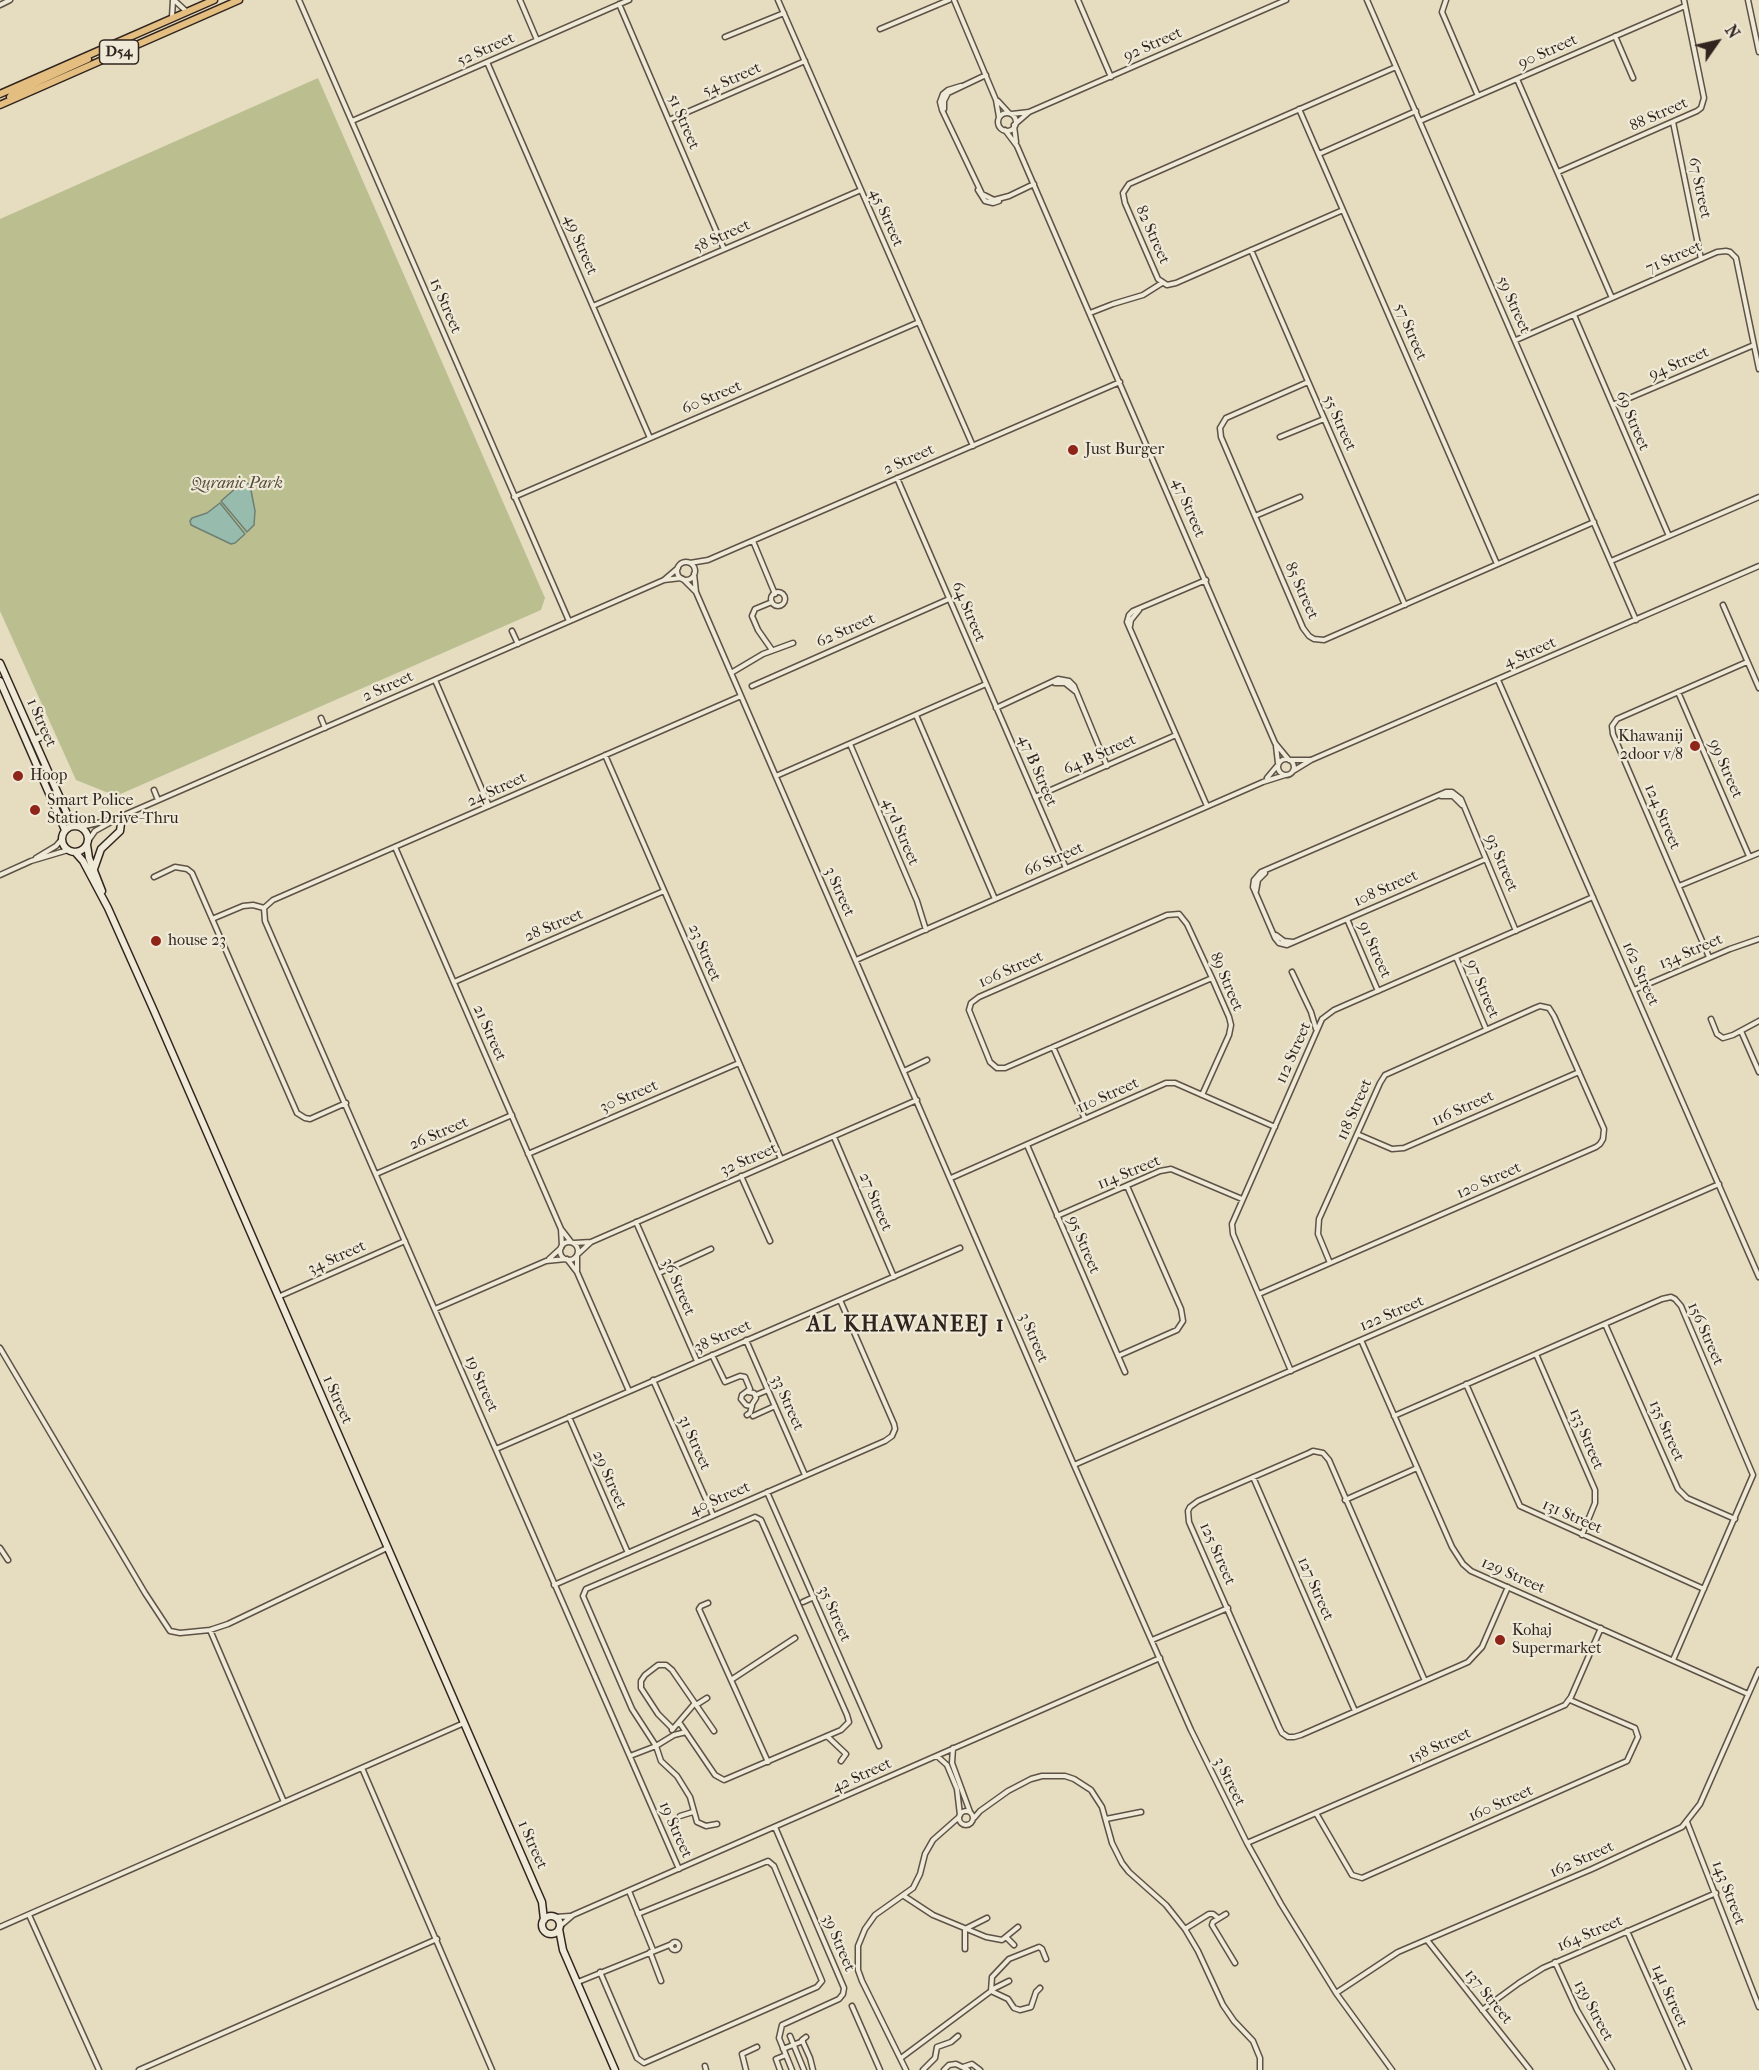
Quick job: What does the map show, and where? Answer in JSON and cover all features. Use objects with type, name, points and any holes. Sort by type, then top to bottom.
[{"type":"main road","name":"D54","points":[[0,94],[214,0]]},
{"type":"main road","name":"D54","points":[[0,105],[239,0]]},
{"type":"main road","points":[[11,100],[13,93],[81,63],[97,51]]},
{"type":"street","points":[[0,4],[10,0]]},
{"type":"street","points":[[173,0],[186,12]]},
{"type":"street","points":[[172,18],[173,0]]},
{"type":"street","name":"15 Street","points":[[299,0],[569,621]]},
{"type":"street","points":[[520,0],[537,40]]},
{"type":"street","name":"52 Street","points":[[352,121],[629,0]]},
{"type":"street","name":"45 Street","points":[[778,0],[973,446]]},
{"type":"street","points":[[880,29],[949,0]]},
{"type":"street","points":[[954,0],[996,100],[999,125],[1005,130],[1010,130],[1014,126],[1015,119],[996,100]]},
{"type":"street","points":[[1078,0],[1111,77]]},
{"type":"street","name":"92 Street","points":[[1010,114],[1029,112],[1286,0]]},
{"type":"street","name":"59 Street","points":[[1367,0],[1636,620]]},
{"type":"street","points":[[1446,0],[1442,12],[1478,96]]},
{"type":"street","name":"88 Street","points":[[1558,172],[1697,111],[1703,104],[1704,98],[1684,0]]},
{"type":"street","points":[[1748,0],[1757,30],[1759,52]]},
{"type":"street","name":"51 Street","points":[[619,4],[724,249]]},
{"type":"street","name":"90 Street","points":[[1420,121],[1685,6]]},
{"type":"street","points":[[726,37],[784,12]]},
{"type":"street","points":[[1615,36],[1633,78]]},
{"type":"street","name":"54 Street","points":[[669,120],[804,61]]},
{"type":"street","name":"49 Street","points":[[487,62],[650,438]]},
{"type":"street","name":"82 Street","points":[[1343,210],[1172,285],[1162,283],[1158,279],[1125,203],[1123,193],[1125,188],[1134,182],[1396,67]]},
{"type":"street","points":[[986,75],[961,86],[945,98],[943,106],[946,118],[972,175],[981,191],[989,198],[997,200],[1034,184]]},
{"type":"street","points":[[1517,79],[1612,298]]},
{"type":"street","name":"57 Street","points":[[1299,109],[1497,564]]},
{"type":"street","points":[[1318,154],[1416,111]]},
{"type":"street","name":"92 Street","points":[[1014,126],[1029,112]]},
{"type":"street","points":[[999,117],[1004,113],[1010,114]]},
{"type":"street","name":"67 Street","points":[[1673,122],[1701,260]]},
{"type":"street","name":"47 Street","points":[[1014,126],[1017,146]]},
{"type":"street","name":"47 Street","points":[[1005,130],[1017,146],[1034,184],[1206,580],[1275,743],[1278,765]]},
{"type":"street","name":"58 Street","points":[[593,306],[861,190]]},
{"type":"street","name":"55 Street","points":[[1251,250],[1405,605]]},
{"type":"street","name":"71 Street","points":[[1516,340],[1726,250],[1736,258],[1759,369]]},
{"type":"street","points":[[1090,313],[1143,295],[1162,283]]},
{"type":"street","name":"69 Street","points":[[1574,315],[1669,536]]},
{"type":"street","name":"60 Street","points":[[514,497],[919,322]]},
{"type":"street","name":"94 Street","points":[[1613,405],[1754,345]]},
{"type":"street","name":"2 Street","points":[[690,563],[708,560],[1120,382]]},
{"type":"street","name":"85 Street","points":[[1308,382],[1226,418],[1221,424],[1220,433],[1303,627],[1314,639],[1324,640],[1594,522]]},
{"type":"street","points":[[1280,437],[1324,419]]},
{"type":"street","name":"64 Street","points":[[897,478],[986,684]]},
{"type":"street","points":[[1255,516],[1300,497]]},
{"type":"street","points":[[1611,561],[1759,497]]},
{"type":"street","points":[[753,541],[775,594]]},
{"type":"street","name":"2 Street","points":[[695,573],[708,560]]},
{"type":"street","points":[[683,562],[690,563],[695,573],[689,579],[682,578],[677,573],[678,568],[683,562]]},
{"type":"street","name":"4 Street","points":[[1293,771],[1311,760],[1759,566]]},
{"type":"street","name":"2 Street","points":[[664,580],[678,568]]},
{"type":"street","name":"3 Street","points":[[695,573],[696,592],[1074,1465],[1196,1740],[1247,1843],[1293,1924],[1336,1993],[1392,2070]]},
{"type":"street","name":"2 Street","points":[[78,826],[89,826],[122,816],[664,580],[682,578]]},
{"type":"street","name":"3 Street","points":[[682,578],[696,592]]},
{"type":"street","points":[[1206,580],[1131,612],[1127,618],[1207,806]]},
{"type":"street","points":[[782,593],[785,602],[776,606],[772,602],[771,597],[782,593]]},
{"type":"street","name":"62 Street","points":[[752,686],[949,600]]},
{"type":"street","points":[[772,602],[755,609],[752,616],[758,630],[772,650]]},
{"type":"street","points":[[1723,605],[1759,688]]},
{"type":"street","points":[[512,631],[518,644]]},
{"type":"street","points":[[731,673],[772,650],[793,643]]},
{"type":"street","name":"124 Street","points":[[1709,957],[1612,730],[1617,718],[1747,662]]},
{"type":"street","name":"1 Street","points":[[0,663],[68,816],[78,826]]},
{"type":"street","points":[[996,708],[1052,684],[1058,679],[1066,679],[1072,683],[1107,766]]},
{"type":"street","points":[[435,680],[489,806]]},
{"type":"street","name":"162 Street","points":[[1498,680],[1759,1277]]},
{"type":"street","name":"1 Street","points":[[0,681],[65,830]]},
{"type":"street","points":[[776,776],[986,684]]},
{"type":"street","name":"47 B Street","points":[[986,684],[1066,868]]},
{"type":"street","name":"99 Street","points":[[1678,692],[1749,856]]},
{"type":"street","name":"24 Street","points":[[264,908],[270,901],[741,696]]},
{"type":"street","points":[[916,715],[994,899]]},
{"type":"street","points":[[321,718],[325,728]]},
{"type":"street","points":[[34,740],[45,735]]},
{"type":"street","name":"64 B Street","points":[[1035,797],[1176,735]]},
{"type":"street","name":"47 Street","points":[[1275,743],[1289,760]]},
{"type":"street","name":"47d Street","points":[[850,744],[917,901],[926,930]]},
{"type":"street","name":"23 Street","points":[[605,755],[780,1159]]},
{"type":"street","points":[[1282,759],[1289,760],[1294,765],[1293,771],[1285,776],[1279,772],[1278,765],[1282,759]]},
{"type":"street","name":"4 Street","points":[[1289,760],[1311,760]]},
{"type":"street","name":"66 Street","points":[[1263,782],[1278,765]]},
{"type":"street","name":"66 Street","points":[[856,960],[1207,806],[1263,782],[1285,776]]},
{"type":"street","points":[[154,790],[158,801]]},
{"type":"street","name":"93 Street","points":[[1438,796],[1446,792],[1455,792],[1459,796],[1516,931]]},
{"type":"street","name":"108 Street","points":[[1438,796],[1261,872],[1256,877],[1253,887],[1277,940],[1282,944],[1290,945],[1486,859]]},
{"type":"street","points":[[94,870],[101,849],[120,831],[122,816]]},
{"type":"street","name":"2 Street","points":[[88,843],[95,831],[122,816]]},
{"type":"street","points":[[0,875],[32,861],[56,846],[65,830],[78,826],[87,833],[88,843],[83,850],[32,861]]},
{"type":"street","points":[[62,839],[65,847],[71,851]]},
{"type":"street","name":"1 Street","points":[[88,843],[88,854],[108,908],[542,1902],[554,1916]]},
{"type":"street","name":"21 Street","points":[[395,847],[561,1229],[572,1243]]},
{"type":"street","name":"1 Street","points":[[71,851],[84,861],[108,908]]},
{"type":"street","points":[[1678,886],[1759,853]]},
{"type":"street","points":[[154,877],[175,867],[187,869],[194,879],[297,1113],[305,1119],[310,1119],[346,1103]]},
{"type":"street","name":"28 Street","points":[[454,982],[664,891]]},
{"type":"street","name":"112 Street","points":[[1291,1371],[1232,1229],[1233,1220],[1316,1031],[1327,1014],[1593,897]]},
{"type":"street","points":[[212,919],[243,906],[253,905],[264,908]]},
{"type":"street","name":"19 Street","points":[[264,908],[265,921],[679,1869]]},
{"type":"street","name":"106 Street","points":[[1179,915],[1167,915],[979,997],[971,1003],[969,1014],[988,1058],[993,1065],[1005,1068],[1212,978]]},
{"type":"street","name":"89 Street","points":[[1179,915],[1185,920],[1230,1021],[1231,1029],[1202,1095]]},
{"type":"street","name":"91 Street","points":[[1347,919],[1378,991]]},
{"type":"street","name":"134 Street","points":[[1634,990],[1709,957],[1759,939]]},
{"type":"street","name":"97 Street","points":[[1456,957],[1486,1029]]},
{"type":"street","points":[[1292,972],[1311,1012],[1316,1031]]},
{"type":"street","name":"118 Street","points":[[1330,1263],[1318,1234],[1318,1224],[1385,1075],[1540,1006],[1549,1008],[1554,1016]]},
{"type":"street","points":[[1311,1012],[1319,1015],[1327,1014]]},
{"type":"street","name":"120 Street","points":[[1259,1294],[1596,1147],[1603,1139],[1604,1129],[1554,1016]]},
{"type":"street","points":[[1711,1019],[1717,1034],[1723,1038],[1759,1021]]},
{"type":"street","points":[[1741,1031],[1759,1072]]},
{"type":"street","points":[[1053,1047],[1085,1119]]},
{"type":"street","points":[[904,1071],[927,1060]]},
{"type":"street","name":"30 Street","points":[[528,1154],[739,1063]]},
{"type":"street","name":"116 Street","points":[[1357,1134],[1392,1149],[1404,1148],[1579,1072]]},
{"type":"street","name":"110 Street","points":[[951,1178],[1166,1083],[1175,1083],[1275,1127]]},
{"type":"street","name":"32 Street","points":[[577,1254],[591,1242],[917,1101]]},
{"type":"street","name":"26 Street","points":[[376,1174],[512,1115]]},
{"type":"street","name":"27 Street","points":[[834,1137],[894,1276]]},
{"type":"street","name":"95 Street","points":[[1027,1145],[1125,1372]]},
{"type":"street","name":"114 Street","points":[[1057,1216],[1171,1169],[1242,1199]]},
{"type":"street","points":[[741,1176],[770,1241]]},
{"type":"street","name":"122 Street","points":[[1074,1465],[1719,1185]]},
{"type":"street","points":[[1118,1356],[1177,1330],[1183,1320],[1181,1310],[1127,1186]]},
{"type":"street","name":"36 Street","points":[[636,1222],[697,1362]]},
{"type":"street","name":"21 Street","points":[[561,1229],[562,1247]]},
{"type":"street","name":"34 Street","points":[[278,1297],[405,1241]]},
{"type":"street","name":"32 Street","points":[[572,1243],[591,1242]]},
{"type":"street","points":[[546,1261],[565,1243],[572,1243],[577,1246],[577,1272]]},
{"type":"street","points":[[562,1247],[561,1254],[577,1272],[629,1391]]},
{"type":"street","name":"38 Street","points":[[496,1449],[960,1248]]},
{"type":"street","points":[[658,1273],[711,1249]]},
{"type":"street","points":[[435,1309],[546,1261],[574,1258],[577,1254]]},
{"type":"street","name":"156 Street","points":[[1395,1416],[1666,1297],[1679,1302],[1752,1470],[1752,1480],[1673,1660]]},
{"type":"street","name":"40 Street","points":[[554,1585],[885,1441],[893,1434],[894,1424],[840,1300]]},
{"type":"street","name":"135 Street","points":[[1605,1323],[1678,1489],[1687,1498],[1735,1519]]},
{"type":"street","name":"33 Street","points":[[746,1340],[806,1475]]},
{"type":"street","name":"129 Street","points":[[1361,1340],[1456,1556],[1470,1571],[1748,1694]]},
{"type":"street","points":[[0,1348],[166,1628],[175,1633],[210,1630],[236,1621],[387,1548]]},
{"type":"street","name":"133 Street","points":[[1536,1354],[1595,1490],[1595,1503],[1582,1534]]},
{"type":"street","points":[[712,1355],[723,1380],[725,1382],[743,1376],[750,1389],[748,1392]]},
{"type":"street","name":"31 Street","points":[[654,1380],[713,1515]]},
{"type":"street","name":"131 Street","points":[[1466,1384],[1520,1506],[1704,1589]]},
{"type":"street","points":[[752,1405],[746,1405],[741,1399],[742,1395],[748,1392],[756,1395],[768,1390]]},
{"type":"street","points":[[747,1415],[756,1400],[756,1395]]},
{"type":"street","points":[[753,1416],[775,1406]]},
{"type":"street","name":"29 Street","points":[[569,1417],[628,1552]]},
{"type":"street","name":"125 Street","points":[[1425,1681],[1327,1456],[1318,1451],[1309,1453],[1193,1503],[1188,1511],[1189,1522],[1282,1733],[1288,1737],[1294,1737],[1425,1681],[1459,1666],[1476,1655],[1485,1641],[1508,1587]]},
{"type":"street","points":[[1346,1500],[1417,1468]]},
{"type":"street","name":"127 Street","points":[[1253,1478],[1355,1711]]},
{"type":"street","name":"35 Street","points":[[767,1492],[879,1746]]},
{"type":"street","points":[[679,1722],[715,1775],[727,1780],[845,1728],[849,1719],[800,1603],[761,1520],[755,1517],[584,1591],[584,1600],[632,1708],[656,1746],[662,1761],[677,1776],[690,1797],[693,1812],[700,1825],[717,1824]]},
{"type":"street","points":[[0,1548],[8,1560]]},
{"type":"street","points":[[800,1603],[813,1597]]},
{"type":"street","points":[[708,1603],[699,1609],[768,1762]]},
{"type":"street","points":[[1152,1640],[1228,1608]]},
{"type":"street","points":[[1570,1700],[1601,1628]]},
{"type":"street","points":[[210,1630],[284,1802]]},
{"type":"street","points":[[731,1680],[795,1638]]},
{"type":"street","name":"42 Street","points":[[559,1928],[573,1915],[1160,1658]]},
{"type":"street","points":[[673,1729],[662,1719],[643,1691],[641,1684],[645,1675],[658,1665],[669,1667],[714,1731]]},
{"type":"street","name":"162 Street","points":[[1336,1993],[1385,1960],[1676,1831],[1687,1822],[1700,1804],[1759,1670]]},
{"type":"street","points":[[672,1736],[673,1729],[695,1704],[707,1698]]},
{"type":"street","name":"160 Street","points":[[1316,1813],[1352,1875],[1362,1878],[1627,1761],[1638,1737],[1635,1728],[1570,1700]]},
{"type":"street","name":"158 Street","points":[[1247,1843],[1561,1706],[1570,1700]]},
{"type":"street","points":[[0,1928],[464,1723]]},
{"type":"street","points":[[630,1756],[656,1746],[672,1736],[686,1732]]},
{"type":"street","points":[[827,1736],[846,1755],[841,1761]]},
{"type":"street","points":[[953,1748],[951,1764],[974,1818]]},
{"type":"street","points":[[936,1756],[947,1765],[955,1784],[960,1799],[961,1823]]},
{"type":"street","points":[[362,1768],[492,2070]]},
{"type":"street","points":[[951,1825],[961,1823],[966,1826],[970,1825],[980,1811],[1021,1784],[1042,1776],[1053,1775],[1074,1779],[1091,1790],[1102,1807],[1112,1843],[1122,1863],[1166,1905],[1185,1929],[1223,2005],[1253,2041],[1260,2058],[1260,2070]]},
{"type":"street","points":[[906,2070],[864,1987],[858,1970],[857,1958],[861,1937],[869,1921],[882,1909],[904,1896],[917,1881],[925,1854],[933,1840],[965,1811],[980,1811]]},
{"type":"street","points":[[680,1816],[693,1812]]},
{"type":"street","points":[[1106,1820],[1141,1812]]},
{"type":"street","name":"143 Street","points":[[1687,1822],[1759,2007]]},
{"type":"street","name":"39 Street","points":[[775,1827],[844,1991],[839,1999],[782,2025],[778,2038],[783,2049]]},
{"type":"street","points":[[600,1972],[637,2058],[644,2063],[817,1987],[822,1981],[773,1864],[768,1860],[638,1914]]},
{"type":"street","points":[[629,1891],[661,1981]]},
{"type":"street","name":"164 Street","points":[[1482,2010],[1531,1975],[1555,1962],[1716,1893]]},
{"type":"street","points":[[904,1896],[933,1915],[986,1937],[1001,1940],[1018,1927]]},
{"type":"street","name":"1 Street","points":[[542,1902],[544,1920]]},
{"type":"street","points":[[1185,1929],[1209,1914],[1218,1918]]},
{"type":"street","points":[[1226,1914],[1212,1925],[1235,1963]]},
{"type":"street","points":[[29,1915],[99,2070]]},
{"type":"street","name":"42 Street","points":[[554,1916],[573,1915]]},
{"type":"street","points":[[563,1950],[544,1929],[544,1920],[549,1916],[554,1916],[560,1922],[563,1950],[615,2070]]},
{"type":"street","points":[[965,1929],[987,1918]]},
{"type":"street","points":[[550,1933],[554,1933],[559,1928]]},
{"type":"street","points":[[965,1929],[965,1949]]},
{"type":"street","name":"141 Street","points":[[1628,1931],[1689,2070]]},
{"type":"street","points":[[1006,1937],[1014,1945]]},
{"type":"street","points":[[139,2070],[437,1938]]},
{"type":"street","name":"137 Street","points":[[1427,1940],[1530,2070]]},
{"type":"street","points":[[577,1982],[672,1944]]},
{"type":"street","points":[[991,1991],[993,1976],[1009,1959],[1040,1947],[1046,1959]]},
{"type":"street","name":"139 Street","points":[[1555,1962],[1577,2010],[1612,2070]]},
{"type":"street","points":[[901,2058],[991,1991],[1009,1981]]},
{"type":"street","points":[[991,1991],[1008,1999],[1017,2010],[1024,2010],[1031,2007],[1036,1992],[1040,1988]]},
{"type":"street","points":[[852,2006],[880,2070]]},
{"type":"street","points":[[790,2036],[804,2070]]},
{"type":"street","points":[[923,2070],[935,2058],[938,2047],[951,2042],[958,2036]]},
{"type":"street","points":[[792,2070],[783,2049],[804,2039],[813,2070]]},
{"type":"street","points":[[746,2070],[742,2054],[757,2047]]},
{"type":"street","points":[[780,2070],[776,2059],[786,2055]]},
{"type":"street","points":[[944,2070],[952,2064],[970,2070]]},
{"type":"street","points":[[963,2067],[972,2064],[980,2070]]},
{"type":"green space","name":"Quranic Park","points":[[318,78],[545,598],[541,610],[116,796],[76,780],[0,611],[0,219]]},
{"type":"shaded area","points":[[244,481],[250,485],[255,511],[254,525],[247,532],[221,501]]},
{"type":"shaded area","points":[[220,503],[245,534],[235,543],[231,544],[191,525],[192,518],[207,513]]},
{"type":"place","name":"Just Burger","points":[[1073,450]]},
{"type":"place","name":"Khawanij 2door v/8","points":[[1695,746]]},
{"type":"place","name":"Hoop","points":[[18,776]]},
{"type":"place","name":"Smart Police Station Drive-Thru","points":[[35,810]]},
{"type":"place","name":"house 23","points":[[156,941]]},
{"type":"place","name":"Kohaj Supermarket","points":[[1500,1640]]},
{"type":"district","name":"AL KHAWANEEJ 1","points":[[906,1326]]}]
